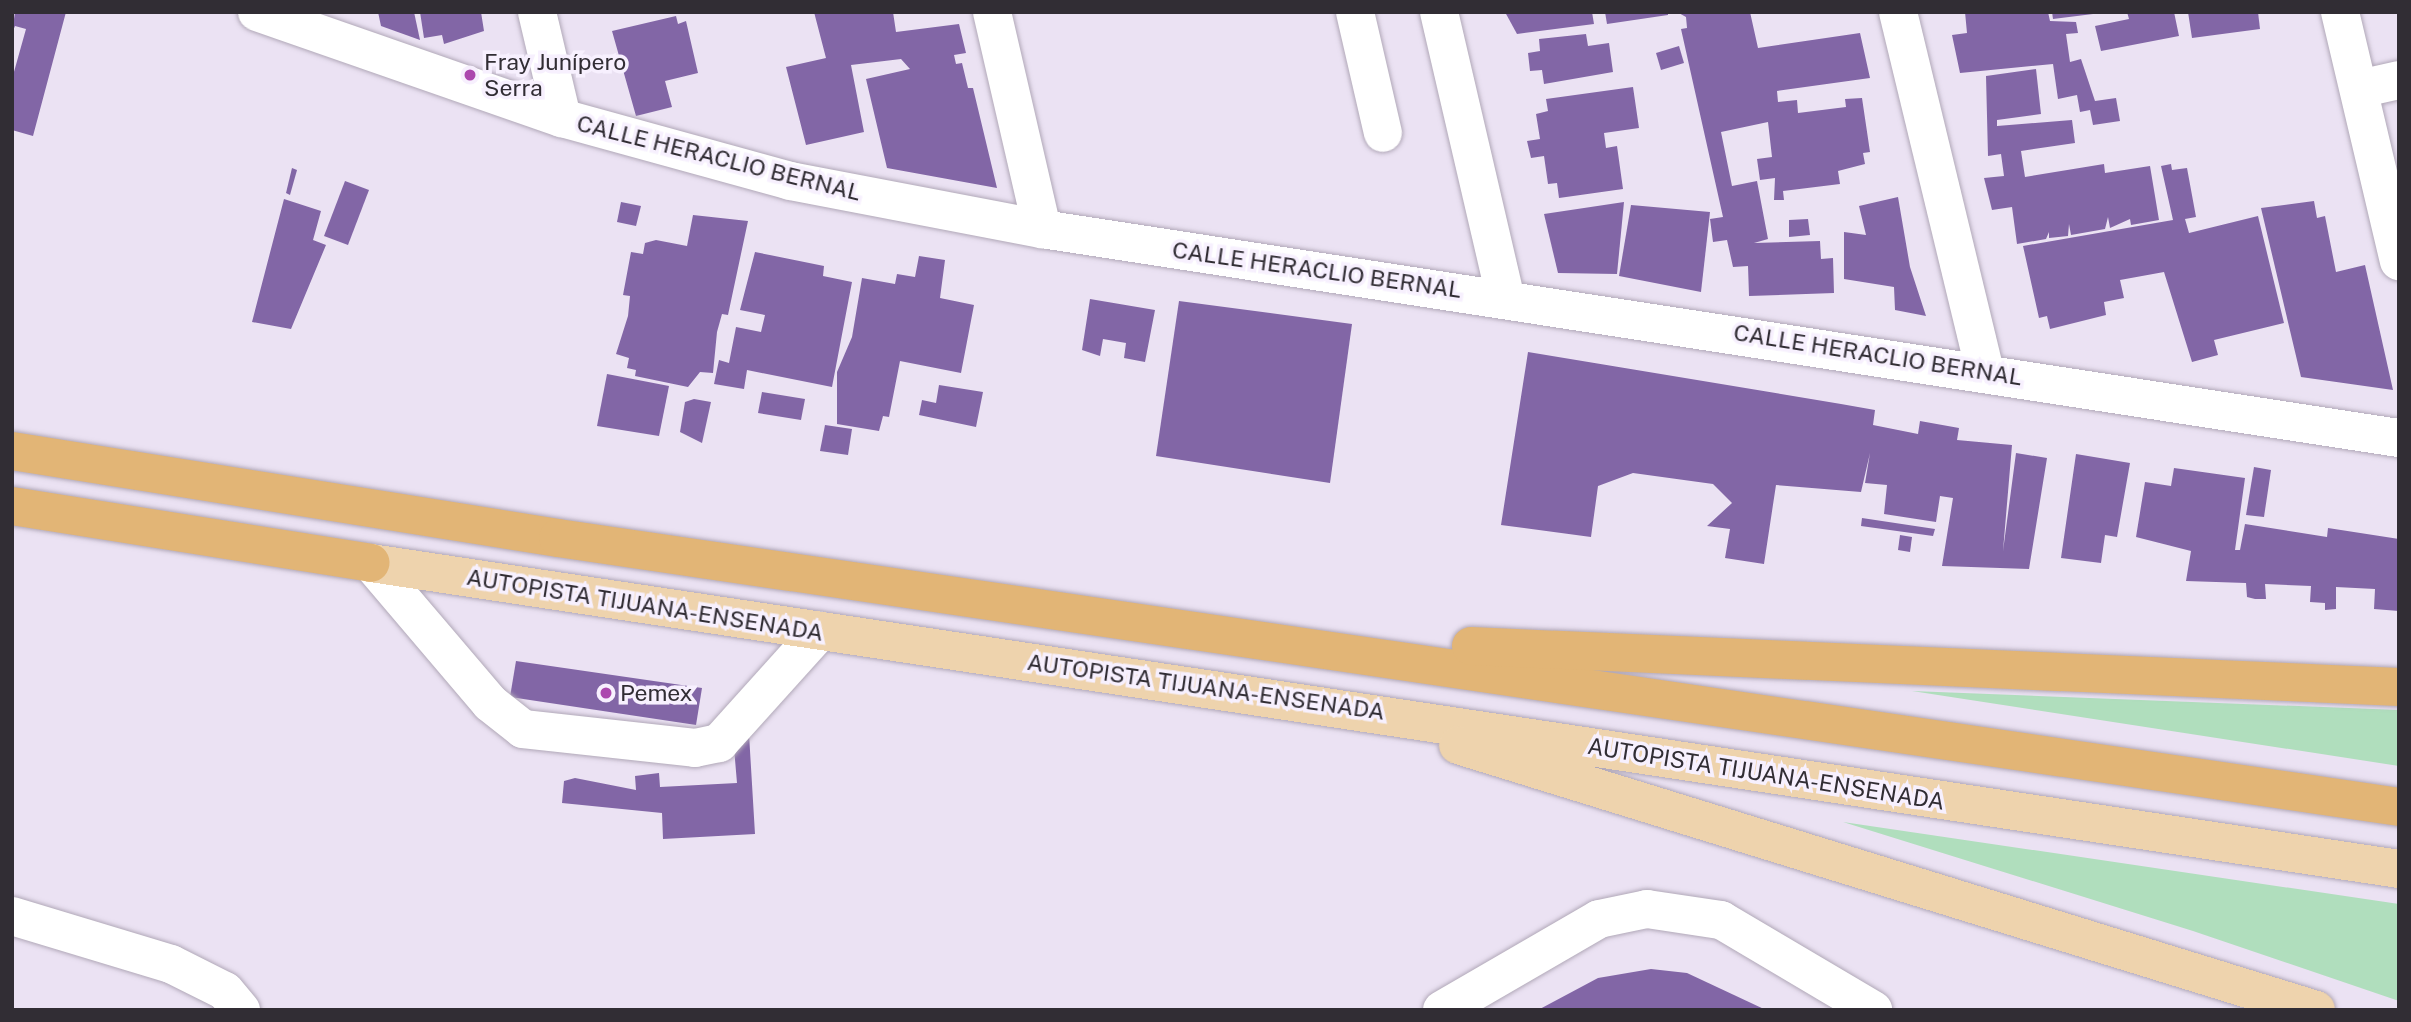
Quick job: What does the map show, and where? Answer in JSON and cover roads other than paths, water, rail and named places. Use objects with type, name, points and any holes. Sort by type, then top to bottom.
[{"type":"highway","points":[[12,451],[558,538],[1248,635],[2399,807]]},
{"type":"highway","name":"AUTOPISTA TIJUANA-ENSENADA","points":[[12,506],[371,563]]},
{"type":"highway","points":[[1248,635],[2399,687]]},
{"type":"main road","name":"AUTOPISTA TIJUANA-ENSENADA","points":[[371,563],[1315,702],[2399,869]]},
{"type":"main road","points":[[1315,702],[2316,1010]]},
{"type":"street","name":"CALLE HERACLIO BERNAL","points":[[257,12],[562,118],[790,181],[1042,229],[1505,296],[2399,438]]},
{"type":"street","points":[[537,12],[562,118]]},
{"type":"street","points":[[992,12],[1042,229]]},
{"type":"street","points":[[1355,12],[1383,133]]},
{"type":"street","points":[[1439,12],[1505,296]]},
{"type":"street","points":[[1898,12],[1985,371]]},
{"type":"street","points":[[2340,12],[2399,261]]},
{"type":"street","points":[[2359,89],[2399,80]]},
{"type":"street","points":[[371,563],[490,703],[523,729],[695,748],[719,743],[820,631]]},
{"type":"street","points":[[1442,1010],[1587,925],[1647,909],[1721,920],[1873,1010]]},
{"type":"street","points":[[12,916],[171,964],[225,991],[241,1010]]},
{"type":"place","name":"Fray Junípero Serra","points":[[470,75]]},
{"type":"place","name":"Pemex","points":[[606,693]]}]
